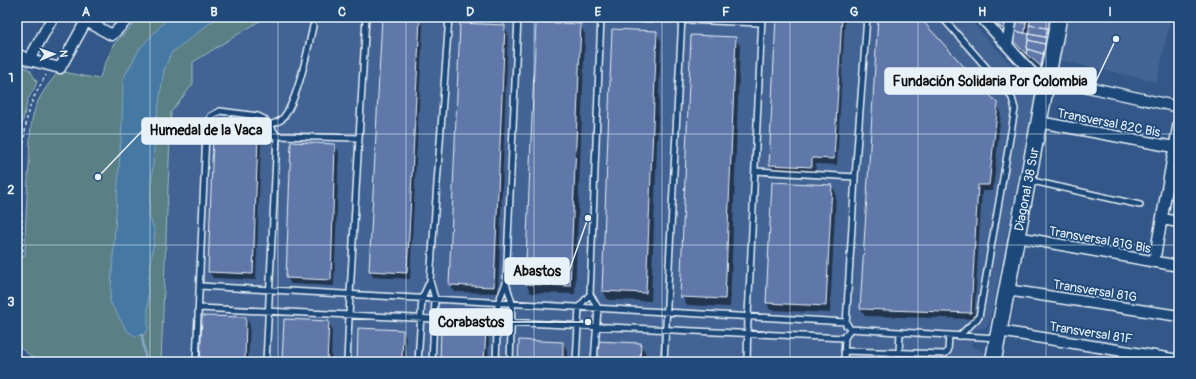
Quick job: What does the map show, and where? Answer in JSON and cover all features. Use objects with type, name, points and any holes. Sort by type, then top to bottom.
[{"type":"street","points":[[29,60],[54,17]]},
{"type":"street","points":[[17,54],[29,60],[56,67],[82,19],[112,35],[130,17]]},
{"type":"street","points":[[981,17],[1007,45],[1046,82],[1179,107]]},
{"type":"street","points":[[1007,45],[1012,17]]},
{"type":"street","name":"Diagonal 38 Sur","points":[[993,362],[1058,17]]},
{"type":"street","name":"Transversal 82C Bis","points":[[1039,122],[1176,143]]},
{"type":"street","points":[[1154,262],[1162,219],[1174,181],[1176,143],[1179,122]]},
{"type":"street","points":[[1162,219],[1179,222]]},
{"type":"street","name":"Transversal 81G Bis","points":[[1017,237],[1179,266]]},
{"type":"street","name":"Transversal 81G","points":[[1007,290],[1179,316]]},
{"type":"street","name":"Transversal 81F","points":[[998,335],[1179,360]]},
{"type":"lane","points":[[347,362],[366,17]]},
{"type":"lane","points":[[432,362],[435,299],[430,281],[449,17]]},
{"type":"lane","points":[[510,362],[512,303],[506,283],[518,17]]},
{"type":"lane","points":[[594,362],[598,308],[590,294],[601,17]]},
{"type":"lane","points":[[610,17],[682,18],[762,23]]},
{"type":"lane","points":[[748,362],[748,316],[762,17]]},
{"type":"lane","points":[[844,362],[855,177],[867,17]]},
{"type":"lane","points":[[942,17],[1007,91],[1012,98],[1016,109],[979,317],[959,336]]},
{"type":"lane","points":[[664,362],[682,18]]},
{"type":"lane","points":[[270,125],[280,121],[289,111],[302,74],[313,26]]},
{"type":"lane","points":[[196,362],[206,133],[211,116],[220,111],[258,116],[270,125],[276,136],[266,362]]},
{"type":"lane","points":[[206,133],[359,138]]},
{"type":"lane","points":[[755,171],[855,177]]},
{"type":"lane","points":[[1027,180],[1140,205]]},
{"type":"lane","points":[[418,362],[422,298],[430,281]]},
{"type":"lane","points":[[496,362],[498,302],[506,283]]},
{"type":"lane","points":[[200,286],[846,322]]},
{"type":"lane","points":[[576,362],[579,307],[590,294]]},
{"type":"lane","points":[[199,308],[845,338]]},
{"type":"lane","points":[[846,322],[850,329]]},
{"type":"lane","points":[[850,329],[959,336],[998,335]]},
{"type":"lane","points":[[845,338],[850,329]]},
{"type":"lane","points":[[899,352],[900,332]]},
{"type":"lane","points":[[844,351],[945,354],[948,351],[949,335]]},
{"type":"path","points":[[17,261],[23,255],[20,174],[24,131],[28,112],[34,97],[56,67]]},
{"type":"path","points":[[17,97],[17,102]]},
{"type":"shaded area","points":[[169,17],[218,17],[171,53],[164,70],[156,123],[149,215],[155,232],[148,285],[148,329],[145,334],[135,336],[127,331],[110,302],[122,124],[123,79],[140,48]]},
{"type":"shaded area","points":[[266,17],[967,17],[1036,92],[989,324],[985,327],[973,330],[972,347],[979,349],[985,354],[983,362],[161,362],[171,112],[193,84],[193,62]]},
{"type":"shaded area","points":[[1069,17],[1171,17],[1157,82],[1059,60]]},
{"type":"green space","points":[[141,17],[266,17],[193,62],[193,84],[171,112],[161,362],[38,362],[17,345],[17,265],[25,255],[30,138],[34,112],[41,96],[59,71],[99,79],[113,45]]},
{"type":"green space","points":[[17,63],[30,70],[37,82],[28,99],[21,128],[17,241]]},
{"type":"building","points":[[382,17],[420,19],[407,273],[369,271]]},
{"type":"building","points":[[776,17],[842,17],[834,159],[812,158],[812,167],[769,165]]},
{"type":"building","points":[[878,17],[919,17],[998,104],[989,185],[978,185],[971,313],[860,309]]},
{"type":"building","points":[[998,17],[1009,17],[1007,30],[1000,27],[997,22]]},
{"type":"building","points":[[1016,17],[1028,17],[1026,23],[1016,21]]},
{"type":"building","points":[[1031,17],[1054,17],[1052,29],[1029,25]]},
{"type":"building","points":[[1016,21],[1026,23],[1025,33],[1014,31]]},
{"type":"building","points":[[536,22],[581,24],[570,286],[525,284]]},
{"type":"building","points":[[460,23],[505,25],[494,287],[449,285]]},
{"type":"building","points":[[1029,25],[1052,29],[1050,38],[1029,34]]},
{"type":"building","points":[[612,29],[657,31],[646,293],[602,291]]},
{"type":"building","points":[[1014,31],[1029,34],[1026,54],[1013,41]]},
{"type":"building","points":[[1029,34],[1050,38],[1049,45],[1028,40]]},
{"type":"building","points":[[691,35],[736,37],[725,299],[680,297]]},
{"type":"building","points":[[1028,40],[1049,45],[1047,55],[1027,49]]},
{"type":"building","points":[[1027,49],[1047,55],[1044,69],[1026,54]]},
{"type":"building","points":[[213,136],[258,138],[253,274],[208,272]]},
{"type":"building","points":[[291,142],[335,144],[331,280],[286,278]]},
{"type":"building","points":[[772,182],[832,185],[826,306],[766,303]]},
{"type":"building","points":[[202,316],[246,317],[245,362],[200,362]]},
{"type":"building","points":[[284,319],[329,321],[327,362],[282,362]]},
{"type":"building","points":[[358,328],[403,330],[402,362],[357,362]]},
{"type":"building","points":[[441,329],[486,331],[484,362],[440,362]]},
{"type":"building","points":[[519,340],[563,342],[563,362],[518,362]]},
{"type":"building","points":[[596,341],[641,343],[640,362],[595,362]]},
{"type":"waterway","points":[[142,335],[146,362]]},
{"type":"place","name":"Fundación Solidaria Por Colombia","points":[[1116,39]]},
{"type":"place","name":"Humedal de la Vaca","points":[[98,177]]},
{"type":"place","name":"Abastos","points":[[588,218]]},
{"type":"place","name":"Corabastos","points":[[588,322]]}]
